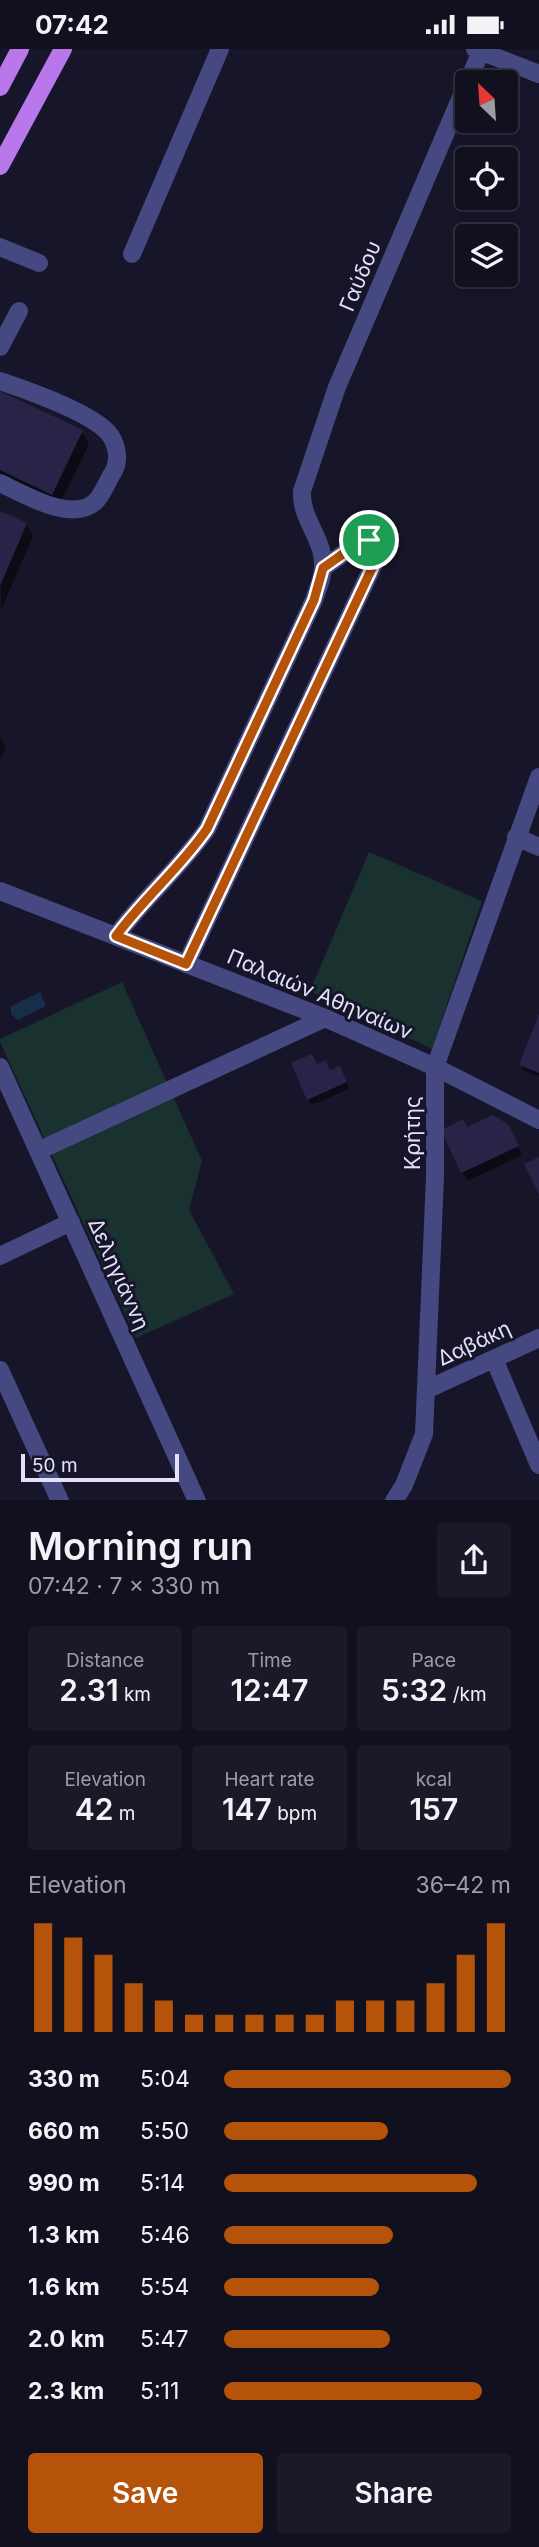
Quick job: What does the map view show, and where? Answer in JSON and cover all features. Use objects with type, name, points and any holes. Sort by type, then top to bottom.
[{"type":"main road","points":[[0,87],[20,49]]},
{"type":"main road","points":[[0,166],[63,49]]},
{"type":"street","points":[[132,254],[220,49]]},
{"type":"street","points":[[478,50],[539,74]]},
{"type":"street","name":"Γαύδου","points":[[471,70],[478,50]]},
{"type":"street","name":"Γαύδου","points":[[323,568],[320,550],[301,503],[302,491],[337,387],[455,111]]},
{"type":"street","points":[[0,247],[39,263]]},
{"type":"street","points":[[0,347],[19,311]]},
{"type":"street","points":[[0,381],[32,392],[99,424],[110,435],[116,449],[117,466],[94,502],[74,510],[55,507],[0,483]]},
{"type":"street","points":[[116,936],[139,905],[186,859],[207,829],[314,600],[323,568],[364,540],[377,541],[381,549],[186,964]]},
{"type":"street","name":"Κρήτης","points":[[394,1500],[404,1485],[424,1434],[435,1177],[435,1067],[539,778]]},
{"type":"street","points":[[516,837],[539,847]]},
{"type":"street","name":"Παλαιών Αθηναίων","points":[[0,891],[325,1018],[435,1067],[539,1120]]},
{"type":"street","points":[[38,1151],[325,1018]]},
{"type":"street","name":"Δεληγιάννη","points":[[0,1067],[71,1222],[191,1499]]},
{"type":"street","points":[[0,1256],[71,1222]]},
{"type":"street","name":"Δαβάκη","points":[[428,1389],[539,1338]]},
{"type":"street","points":[[494,1359],[539,1465]]},
{"type":"street","points":[[0,1370],[60,1500]]},
{"type":"green space","points":[[369,852],[482,901],[432,1049],[310,991]]},
{"type":"green space","points":[[122,982],[202,1161],[189,1210],[234,1294],[136,1338],[0,1042],[0,1039]]},
{"type":"water","points":[[40,992],[46,1006],[18,1020],[11,1014],[11,1006]]},
{"type":"building","points":[[0,391],[83,430],[52,495],[0,470]]},
{"type":"building","points":[[0,511],[27,523],[0,586]]},
{"type":"building","points":[[539,1014],[539,1073],[519,1065]]},
{"type":"building","points":[[312,1054],[317,1064],[326,1060],[330,1070],[340,1066],[347,1082],[307,1100],[291,1063]]},
{"type":"building","points":[[493,1115],[508,1124],[519,1146],[461,1173],[441,1130],[463,1119],[467,1127]]},
{"type":"building","points":[[539,1157],[539,1195],[524,1164]]},
{"type":"route","points":[[369,540],[377,541],[381,549],[186,964],[116,936],[139,905],[186,859],[207,829],[314,600],[323,568],[357,544],[369,540]]}]
